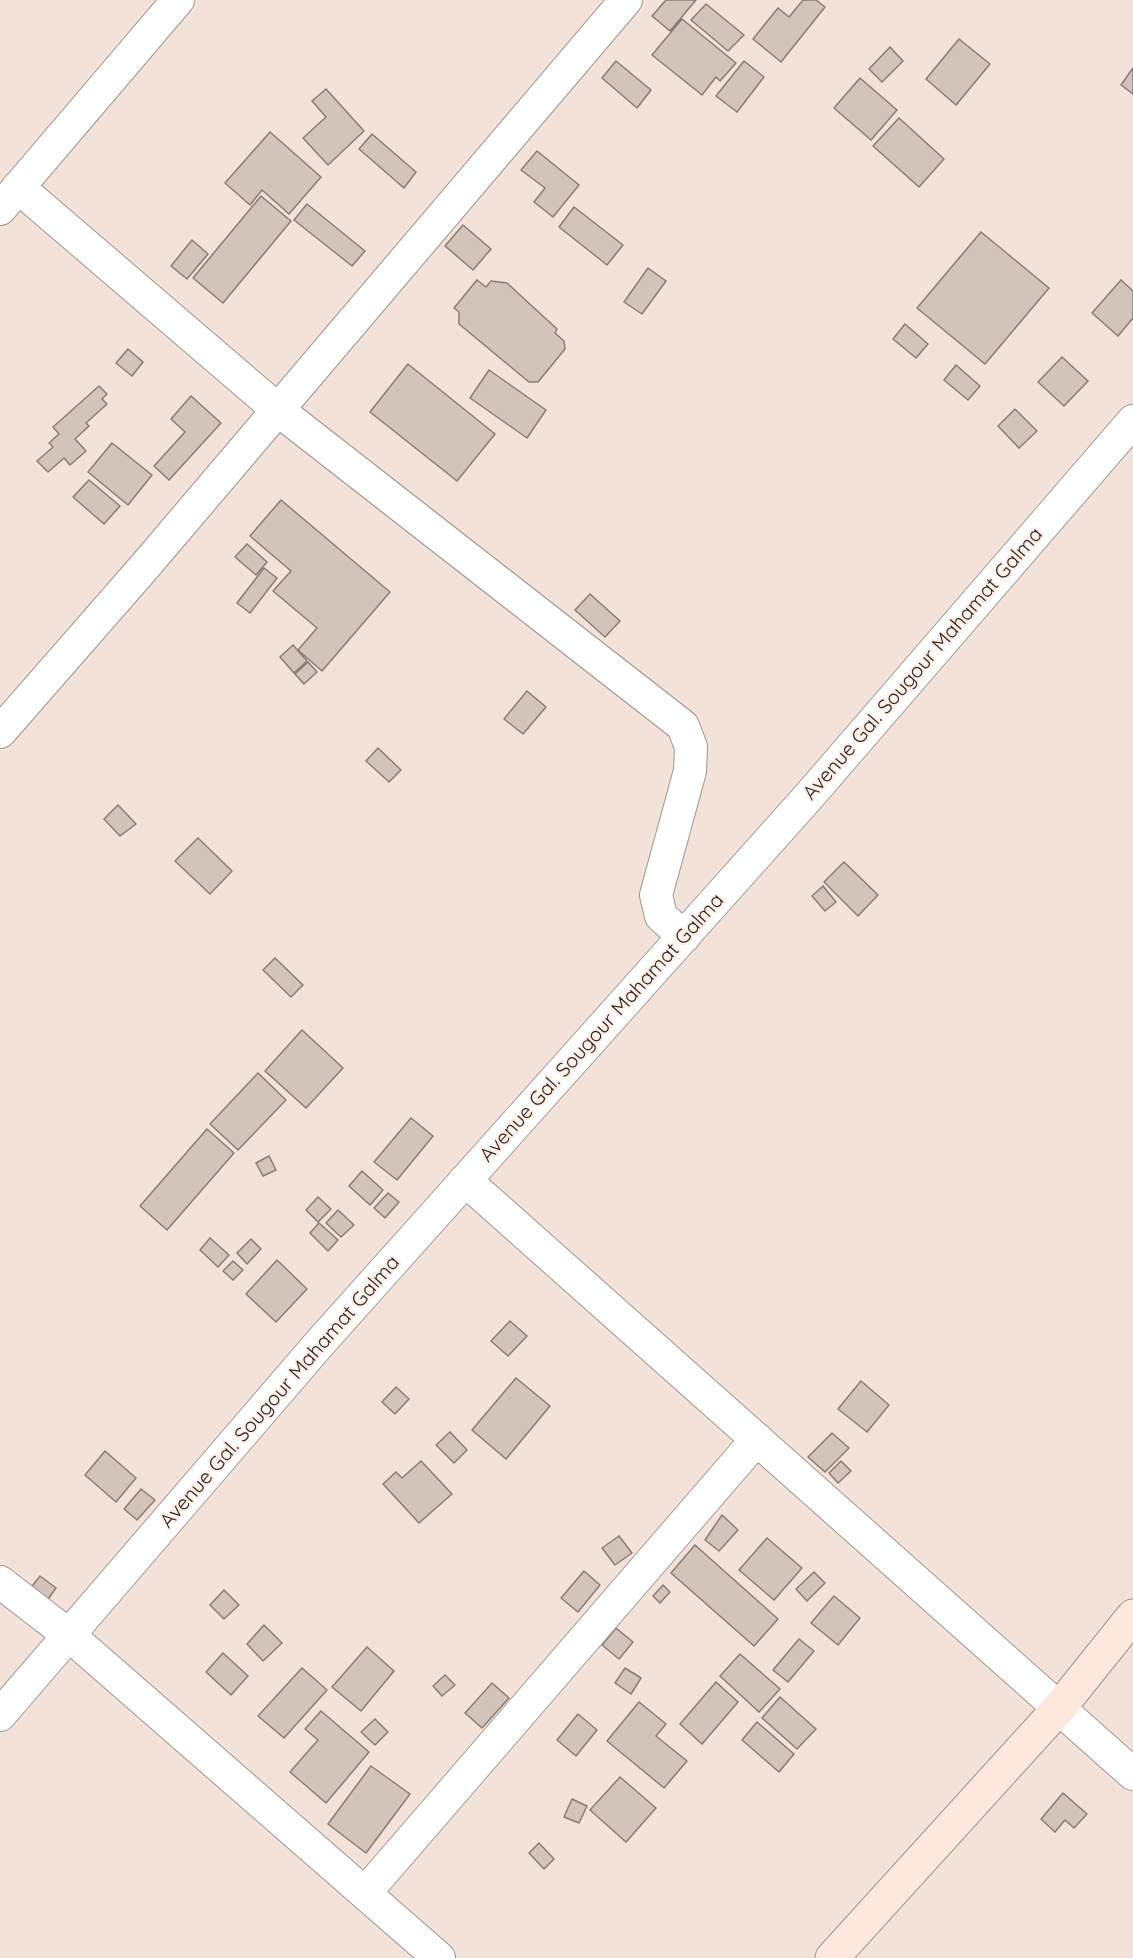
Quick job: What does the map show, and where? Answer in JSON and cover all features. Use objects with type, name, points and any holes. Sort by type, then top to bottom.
[{"type":"main road","points":[[832,1958],[1060,1707],[1133,1616]]},
{"type":"street","points":[[178,0],[9,198],[683,726],[691,747],[690,771],[656,895],[661,916],[684,937]]},
{"type":"street","points":[[0,732],[146,565],[626,0]]},
{"type":"street","name":"Avenue Gal. Sougour Mahamat Galma","points":[[0,1715],[319,1344],[818,786],[1133,421]]},
{"type":"street","points":[[465,1180],[1133,1774]]},
{"type":"street","points":[[365,1893],[757,1439]]},
{"type":"street","points":[[0,1582],[70,1635],[439,1958]]},
{"type":"building","points":[[666,0],[696,0],[670,31],[652,16]]},
{"type":"building","points":[[803,0],[816,0],[825,7],[781,62],[753,39],[778,8],[789,17]]},
{"type":"building","points":[[706,4],[744,35],[728,51],[691,20]]},
{"type":"building","points":[[682,19],[736,63],[720,81],[716,77],[702,95],[652,55]]},
{"type":"building","points":[[959,39],[990,64],[956,105],[926,79]]},
{"type":"building","points":[[890,47],[903,61],[882,82],[869,69]]},
{"type":"building","points":[[616,61],[651,90],[637,108],[602,78]]},
{"type":"building","points":[[744,61],[764,77],[737,112],[716,96]]},
{"type":"building","points":[[1133,68],[1133,94],[1121,85]]},
{"type":"building","points":[[860,78],[897,110],[871,140],[834,108]]},
{"type":"building","points":[[326,89],[364,131],[328,165],[303,138],[326,117],[312,101]]},
{"type":"building","points":[[899,118],[944,159],[919,187],[873,146]]},
{"type":"building","points":[[270,132],[321,177],[289,214],[262,190],[250,205],[225,183]]},
{"type":"building","points":[[372,134],[416,172],[404,188],[359,149]]},
{"type":"building","points":[[537,151],[579,185],[553,217],[534,202],[545,188],[521,170]]},
{"type":"building","points":[[261,196],[291,221],[223,303],[193,278]]},
{"type":"building","points":[[307,204],[365,251],[352,266],[294,220]]},
{"type":"building","points":[[574,207],[623,245],[607,265],[559,227]]},
{"type":"building","points":[[463,225],[491,249],[473,270],[445,246]]},
{"type":"building","points":[[981,232],[1049,288],[985,364],[917,308]]},
{"type":"building","points":[[192,240],[208,254],[187,279],[171,266]]},
{"type":"building","points":[[648,268],[666,281],[642,314],[624,302]]},
{"type":"building","points":[[477,280],[486,287],[491,281],[507,283],[557,329],[555,333],[564,341],[565,349],[538,382],[529,382],[459,324],[459,312],[454,308]]},
{"type":"building","points":[[1121,280],[1133,291],[1133,318],[1118,336],[1092,313]]},
{"type":"building","points":[[905,324],[928,344],[916,358],[893,339]]},
{"type":"building","points":[[128,349],[143,362],[132,376],[116,363]]},
{"type":"building","points":[[1062,357],[1088,381],[1064,406],[1038,382]]},
{"type":"building","points":[[408,364],[495,434],[457,481],[370,412]]},
{"type":"building","points":[[956,365],[980,386],[968,400],[944,380]]},
{"type":"building","points":[[489,370],[546,410],[527,438],[470,398]]},
{"type":"building","points":[[99,386],[107,394],[102,399],[107,404],[86,423],[89,426],[75,439],[86,451],[70,465],[64,458],[48,472],[37,461],[53,447],[49,443],[59,434],[53,427]]},
{"type":"building","points":[[191,396],[221,423],[169,480],[154,466],[185,432],[171,419]]},
{"type":"building","points":[[1015,409],[1037,431],[1019,448],[998,426]]},
{"type":"building","points":[[112,443],[152,475],[128,505],[88,472]]},
{"type":"building","points":[[89,480],[120,506],[104,524],[73,497]]},
{"type":"building","points":[[281,500],[390,592],[322,671],[298,650],[317,628],[273,591],[291,571],[250,536]]},
{"type":"building","points":[[247,544],[267,562],[256,575],[235,557]]},
{"type":"building","points":[[264,568],[277,578],[250,613],[237,603]]},
{"type":"building","points":[[590,594],[620,621],[605,637],[575,610]]},
{"type":"building","points":[[293,645],[307,661],[294,673],[280,657]]},
{"type":"building","points":[[308,662],[317,672],[304,684],[295,674]]},
{"type":"building","points":[[527,691],[546,707],[523,734],[504,719]]},
{"type":"building","points":[[378,748],[401,770],[389,782],[366,761]]},
{"type":"building","points":[[118,805],[136,824],[120,836],[104,819]]},
{"type":"building","points":[[198,838],[232,871],[210,894],[175,861]]},
{"type":"building","points":[[844,862],[878,895],[858,916],[824,882]]},
{"type":"building","points":[[823,886],[836,902],[825,911],[812,896]]},
{"type":"building","points":[[275,958],[303,985],[291,997],[263,970]]},
{"type":"building","points":[[302,1030],[343,1068],[306,1108],[265,1071]]},
{"type":"building","points":[[258,1073],[286,1100],[238,1150],[210,1124]]},
{"type":"building","points":[[411,1118],[433,1136],[397,1180],[374,1162]]},
{"type":"building","points":[[207,1129],[234,1153],[167,1230],[140,1206]]},
{"type":"building","points":[[269,1156],[276,1170],[263,1176],[256,1163]]},
{"type":"building","points":[[362,1171],[383,1190],[370,1205],[349,1186]]},
{"type":"building","points":[[388,1193],[399,1202],[385,1218],[374,1208]]},
{"type":"building","points":[[318,1197],[331,1209],[318,1222],[306,1210]]},
{"type":"building","points":[[338,1210],[354,1225],[341,1237],[326,1223]]},
{"type":"building","points":[[319,1223],[338,1240],[328,1251],[310,1233]]},
{"type":"building","points":[[210,1238],[229,1255],[218,1267],[200,1250]]},
{"type":"building","points":[[251,1239],[261,1249],[247,1264],[237,1253]]},
{"type":"building","points":[[277,1260],[307,1289],[276,1322],[246,1294]]},
{"type":"building","points":[[233,1261],[243,1270],[233,1280],[223,1271]]},
{"type":"building","points":[[510,1321],[527,1336],[508,1356],[491,1341]]},
{"type":"building","points":[[516,1378],[550,1406],[506,1459],[472,1430]]},
{"type":"building","points":[[861,1381],[889,1405],[867,1432],[838,1409]]},
{"type":"building","points":[[396,1387],[409,1399],[395,1414],[382,1402]]},
{"type":"building","points":[[450,1432],[467,1450],[454,1463],[436,1445]]},
{"type":"building","points":[[832,1433],[849,1448],[825,1472],[808,1457]]},
{"type":"building","points":[[105,1451],[136,1478],[116,1502],[85,1475]]},
{"type":"building","points":[[421,1461],[452,1494],[419,1523],[383,1484],[396,1472],[402,1478]]},
{"type":"building","points":[[841,1461],[851,1471],[838,1483],[829,1473]]},
{"type":"building","points":[[141,1489],[155,1500],[137,1520],[124,1509]]},
{"type":"building","points":[[722,1515],[738,1530],[719,1551],[705,1540]]},
{"type":"building","points":[[619,1536],[632,1553],[615,1565],[602,1548]]},
{"type":"building","points":[[767,1538],[802,1568],[774,1600],[739,1570]]},
{"type":"building","points":[[695,1545],[778,1619],[754,1646],[671,1573]]},
{"type":"building","points":[[584,1571],[600,1585],[578,1612],[561,1598]]},
{"type":"building","points":[[814,1572],[825,1583],[807,1601],[796,1589]]},
{"type":"building","points":[[40,1576],[56,1588],[46,1602],[29,1590]]},
{"type":"building","points":[[663,1585],[670,1592],[660,1603],[653,1596]]},
{"type":"building","points":[[224,1590],[239,1605],[224,1619],[210,1605]]},
{"type":"building","points":[[834,1596],[860,1618],[838,1645],[811,1623]]},
{"type":"building","points":[[264,1625],[282,1643],[263,1661],[247,1644]]},
{"type":"building","points":[[616,1628],[633,1642],[619,1659],[602,1645]]},
{"type":"building","points":[[799,1639],[814,1651],[788,1682],[773,1670]]},
{"type":"building","points":[[367,1647],[394,1671],[361,1711],[332,1687]]},
{"type":"building","points":[[223,1653],[248,1676],[231,1695],[206,1672]]},
{"type":"building","points":[[740,1654],[780,1689],[759,1712],[720,1676]]},
{"type":"building","points":[[302,1668],[327,1690],[284,1738],[258,1716]]},
{"type":"building","points":[[625,1668],[641,1678],[631,1694],[615,1683]]},
{"type":"building","points":[[445,1675],[455,1685],[442,1696],[433,1686]]},
{"type":"building","points":[[716,1682],[738,1702],[702,1744],[680,1724]]},
{"type":"building","points":[[492,1683],[509,1698],[482,1728],[465,1713]]},
{"type":"building","points":[[780,1697],[816,1729],[797,1749],[762,1718]]},
{"type":"building","points":[[639,1702],[666,1724],[656,1736],[687,1761],[664,1788],[607,1741]]},
{"type":"building","points":[[321,1711],[369,1752],[326,1803],[290,1772],[318,1740],[305,1729]]},
{"type":"building","points":[[578,1714],[597,1730],[576,1756],[557,1740]]},
{"type":"building","points":[[375,1719],[388,1732],[375,1745],[361,1732]]},
{"type":"building","points":[[757,1722],[794,1754],[779,1772],[742,1740]]},
{"type":"building","points":[[371,1766],[410,1794],[366,1853],[328,1824]]},
{"type":"building","points":[[620,1777],[656,1808],[626,1842],[590,1810]]},
{"type":"building","points":[[1063,1793],[1087,1814],[1074,1828],[1065,1820],[1055,1832],[1041,1819]]},
{"type":"building","points":[[572,1799],[587,1806],[579,1823],[564,1817]]},
{"type":"building","points":[[539,1843],[554,1859],[544,1869],[529,1853]]}]
